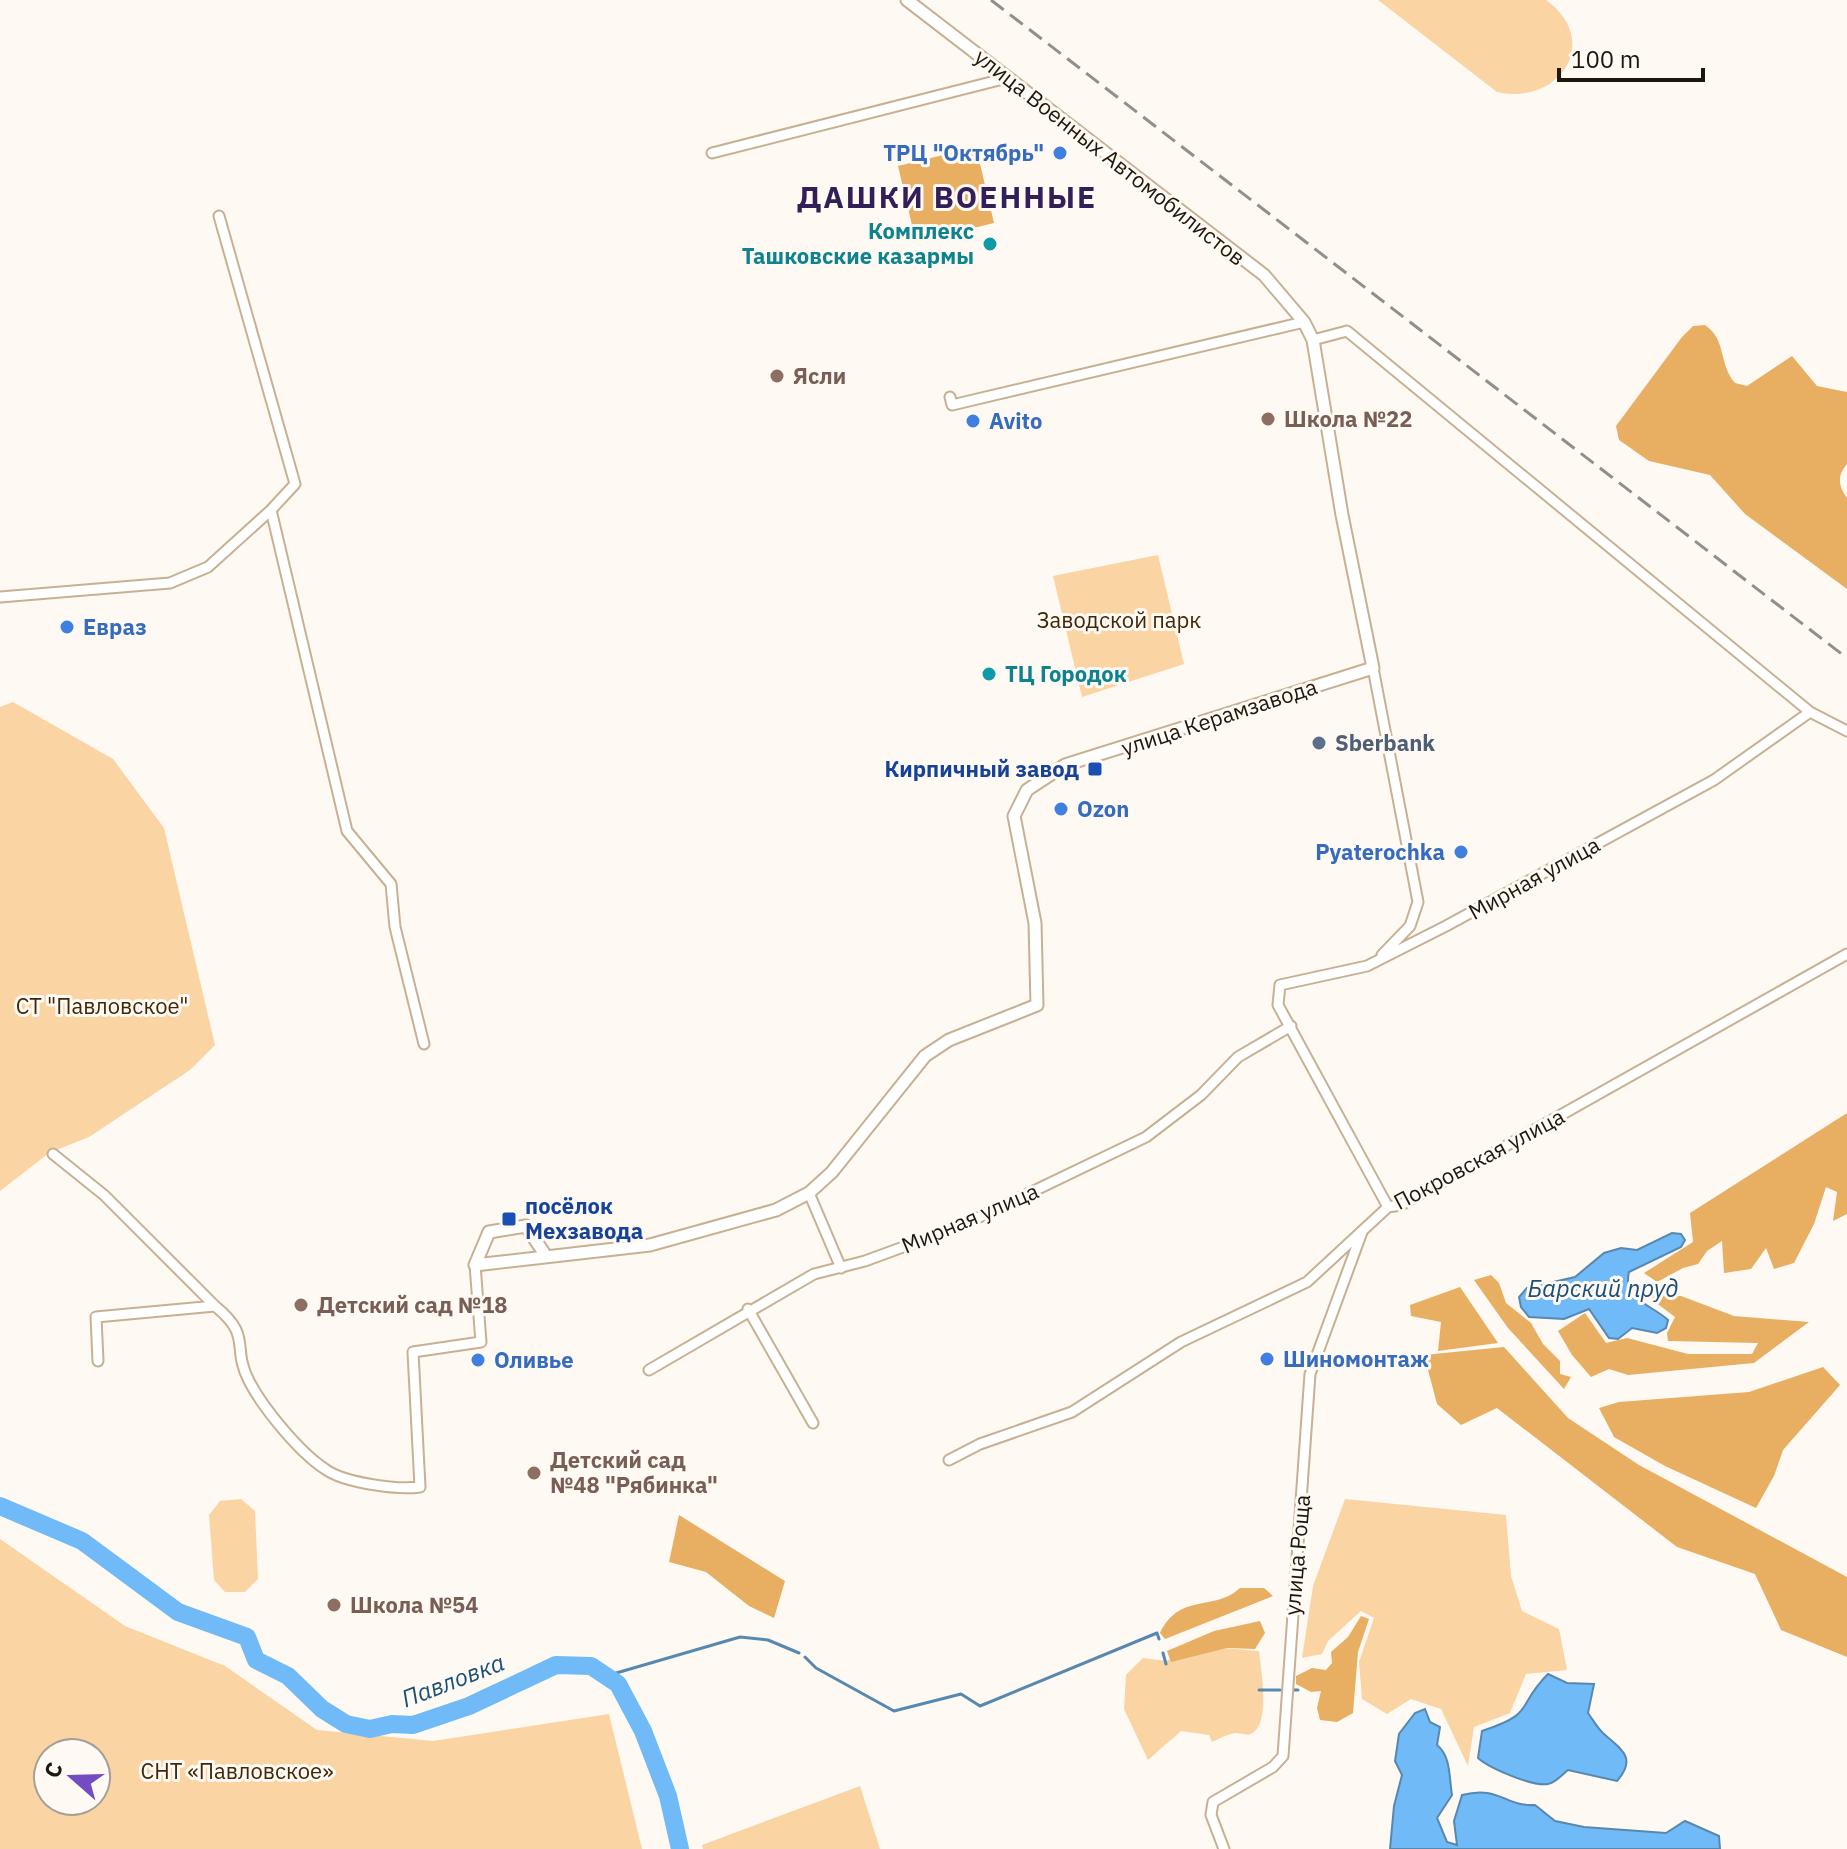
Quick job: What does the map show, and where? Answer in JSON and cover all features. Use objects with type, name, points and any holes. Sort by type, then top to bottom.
[{"type":"street","name":"улица Военных Автомобилистов","points":[[907,0],[1264,275],[1304,322]]},
{"type":"street","points":[[712,153],[1007,78]]},
{"type":"street","points":[[0,597],[170,583],[208,567],[295,484],[219,216]]},
{"type":"street","points":[[950,397],[952,405],[1304,322],[1313,340],[1342,515],[1418,902],[1410,926],[1373,963]]},
{"type":"street","points":[[1313,340],[1347,331],[1810,712],[1847,731]]},
{"type":"street","points":[[271,510],[347,831],[391,884],[395,927],[424,1044]]},
{"type":"street","name":"улица Керамзавода","points":[[809,1193],[832,1172],[925,1056],[949,1040],[1037,1005],[1035,923],[1014,816],[1027,790],[1065,765],[1373,668]]},
{"type":"street","name":"Мирная улица","points":[[1388,1207],[1278,1005],[1280,985],[1373,963],[1714,780],[1810,712]]},
{"type":"street","name":"Покровская улица","points":[[949,1460],[980,1444],[1072,1412],[1181,1342],[1307,1282],[1388,1207],[1414,1198],[1847,954]]},
{"type":"street","name":"Мирная улица","points":[[649,1370],[748,1309],[814,1274],[841,1268],[963,1225],[1146,1137],[1201,1095],[1238,1057],[1291,1026]]},
{"type":"street","points":[[53,1154],[104,1195],[215,1306],[236,1323],[248,1379],[285,1430],[327,1471],[398,1490],[420,1487],[413,1352],[481,1342],[475,1265],[489,1232],[526,1226],[546,1256]]},
{"type":"street","points":[[475,1265],[650,1245],[776,1210],[809,1193],[841,1268]]},
{"type":"street","name":"улица Роща","points":[[1224,1849],[1211,1815],[1213,1802],[1273,1767],[1283,1756],[1310,1374],[1363,1229]]},
{"type":"street","points":[[98,1361],[96,1317],[215,1306]]},
{"type":"street","points":[[748,1309],[813,1423]]},
{"type":"green space","points":[[1378,0],[1546,0],[1563,16],[1571,34],[1572,51],[1566,67],[1555,80],[1539,89],[1519,94],[1497,92]]},
{"type":"green space","name":"Заводской парк","points":[[1158,555],[1184,664],[1082,697],[1053,576]]},
{"type":"green space","name":"СТ \"Павловское\"","points":[[13,702],[113,759],[164,828],[215,1045],[190,1070],[89,1137],[49,1153],[0,1191],[0,707]]},
{"type":"green space","points":[[241,1499],[255,1511],[258,1579],[245,1592],[225,1592],[214,1580],[209,1515],[220,1501]]},
{"type":"green space","points":[[1345,1499],[1506,1515],[1511,1576],[1522,1611],[1559,1629],[1567,1670],[1526,1674],[1510,1713],[1474,1727],[1468,1766],[1441,1709],[1411,1699],[1387,1714],[1362,1699],[1359,1662],[1374,1618],[1361,1611],[1328,1641],[1322,1654],[1302,1658],[1313,1586]]},
{"type":"green space","name":"СНТ «Павловское»","points":[[0,1539],[125,1626],[225,1666],[317,1730],[433,1741],[609,1714],[642,1849],[0,1849]]},
{"type":"green space","points":[[1199,1646],[1259,1651],[1263,1706],[1259,1726],[1247,1735],[1236,1733],[1212,1742],[1209,1735],[1181,1731],[1148,1760],[1124,1709],[1126,1675],[1143,1658],[1166,1661]]},
{"type":"green space","points":[[860,1786],[880,1849],[703,1849],[702,1845]]},
{"type":"shaded area","points":[[976,147],[994,223],[916,242],[898,166]]},
{"type":"shaded area","points":[[1705,325],[1717,338],[1726,368],[1735,383],[1747,386],[1792,356],[1817,386],[1847,392],[1847,464],[1840,481],[1847,498],[1847,589],[1745,514],[1710,475],[1649,461],[1619,440],[1616,426],[1682,337],[1693,326]]},
{"type":"shaded area","points":[[1847,1113],[1847,1214],[1833,1221],[1837,1192],[1826,1187],[1814,1224],[1794,1263],[1774,1269],[1766,1248],[1751,1269],[1724,1273],[1722,1241],[1707,1251],[1698,1264],[1657,1282],[1644,1273],[1693,1242],[1690,1213]]},
{"type":"shaded area","points":[[1491,1275],[1499,1283],[1506,1303],[1531,1323],[1543,1344],[1560,1361],[1560,1374],[1571,1377],[1564,1389],[1508,1328],[1474,1280]]},
{"type":"shaded area","points":[[1460,1287],[1498,1343],[1438,1351],[1441,1322],[1411,1316],[1410,1305]]},
{"type":"shaded area","points":[[1646,1295],[1681,1296],[1734,1316],[1809,1322],[1754,1363],[1628,1375],[1609,1369],[1591,1377],[1572,1355],[1558,1331],[1585,1313],[1606,1343],[1627,1338],[1688,1354],[1752,1354],[1758,1343],[1668,1341],[1667,1333],[1675,1317]]},
{"type":"shaded area","points":[[1504,1347],[1568,1418],[1639,1465],[1847,1577],[1847,1657],[1781,1630],[1755,1574],[1677,1547],[1497,1408],[1461,1425],[1437,1404],[1424,1355]]},
{"type":"shaded area","points":[[1823,1367],[1840,1385],[1783,1450],[1774,1476],[1756,1508],[1665,1466],[1614,1437],[1599,1408],[1619,1402],[1749,1392]]},
{"type":"shaded area","points":[[679,1515],[785,1581],[774,1618],[749,1606],[706,1572],[669,1562]]},
{"type":"shaded area","points":[[1240,1588],[1264,1588],[1273,1596],[1165,1639],[1160,1633],[1177,1612],[1230,1595]]},
{"type":"shaded area","points":[[1361,1616],[1369,1619],[1358,1652],[1353,1713],[1337,1722],[1320,1720],[1317,1708],[1321,1691],[1311,1692],[1296,1684],[1296,1676],[1312,1668],[1326,1670],[1332,1663],[1331,1652],[1348,1637]]},
{"type":"shaded area","points":[[1260,1621],[1265,1633],[1255,1649],[1227,1648],[1171,1662],[1167,1651],[1214,1631]]},
{"type":"water","name":"Барский пруд","points":[[1672,1233],[1681,1234],[1685,1240],[1681,1247],[1629,1272],[1628,1281],[1634,1295],[1668,1320],[1666,1328],[1657,1333],[1632,1328],[1618,1339],[1609,1338],[1589,1309],[1564,1319],[1529,1317],[1521,1307],[1519,1297],[1527,1288],[1575,1277],[1604,1253],[1621,1248],[1637,1250]]},
{"type":"water","points":[[1548,1674],[1567,1683],[1594,1684],[1588,1713],[1602,1732],[1621,1749],[1626,1760],[1617,1781],[1568,1770],[1548,1784],[1532,1783],[1491,1767],[1478,1758],[1482,1731],[1518,1714]]},
{"type":"water","points":[[1425,1709],[1430,1722],[1440,1727],[1437,1745],[1449,1767],[1452,1795],[1437,1818],[1447,1842],[1457,1845],[1454,1821],[1462,1795],[1485,1793],[1516,1803],[1535,1805],[1555,1821],[1584,1827],[1666,1833],[1685,1821],[1719,1836],[1720,1849],[1390,1849],[1394,1806],[1402,1775],[1395,1761],[1399,1734],[1415,1713]]},
{"type":"waterway","name":"Павловка","points":[[0,1506],[82,1541],[178,1612],[247,1637],[256,1660],[288,1676],[322,1709],[346,1724],[370,1729],[392,1724],[413,1725],[469,1706],[556,1665],[591,1666],[618,1684],[643,1731],[668,1796],[680,1849]]},
{"type":"waterway","points":[[805,1657],[816,1668],[894,1711],[961,1694],[980,1706],[1157,1633],[1159,1639]]},
{"type":"waterway","points":[[606,1676],[740,1637],[768,1640],[799,1653]]},
{"type":"waterway","points":[[1163,1653],[1166,1664]]},
{"type":"waterway","points":[[1259,1690],[1280,1690]]},
{"type":"waterway","points":[[1293,1690],[1298,1690]]},
{"type":"railway","points":[[991,0],[1847,658]]},
{"type":"place","name":"ТРЦ \"Октябрь\"","points":[[1060,153]]},
{"type":"place","name":"Комплекс Ташковские казармы","points":[[990,244]]},
{"type":"place","name":"Ясли","points":[[777,376]]},
{"type":"place","name":"Школа №22","points":[[1268,419]]},
{"type":"place","name":"Avito","points":[[973,421]]},
{"type":"place","name":"Евраз","points":[[67,627]]},
{"type":"place","name":"ТЦ Городок","points":[[989,674]]},
{"type":"place","name":"Sberbank","points":[[1319,743]]},
{"type":"place","name":"Кирпичный завод","points":[[1095,769]]},
{"type":"place","name":"Ozon","points":[[1061,809]]},
{"type":"place","name":"Pyaterochka","points":[[1461,852]]},
{"type":"place","name":"посёлок Мехзавода","points":[[509,1219]]},
{"type":"place","name":"Детский сад №18","points":[[301,1305]]},
{"type":"place","name":"Шиномонтаж","points":[[1267,1359]]},
{"type":"place","name":"Оливье","points":[[478,1360]]},
{"type":"place","name":"Детский сад №48 \"Рябинка\"","points":[[534,1473]]},
{"type":"place","name":"Школа №54","points":[[334,1605]]},
{"type":"district","name":"ДАШКИ ВОЕННЫЕ","points":[[947,198]]}]
